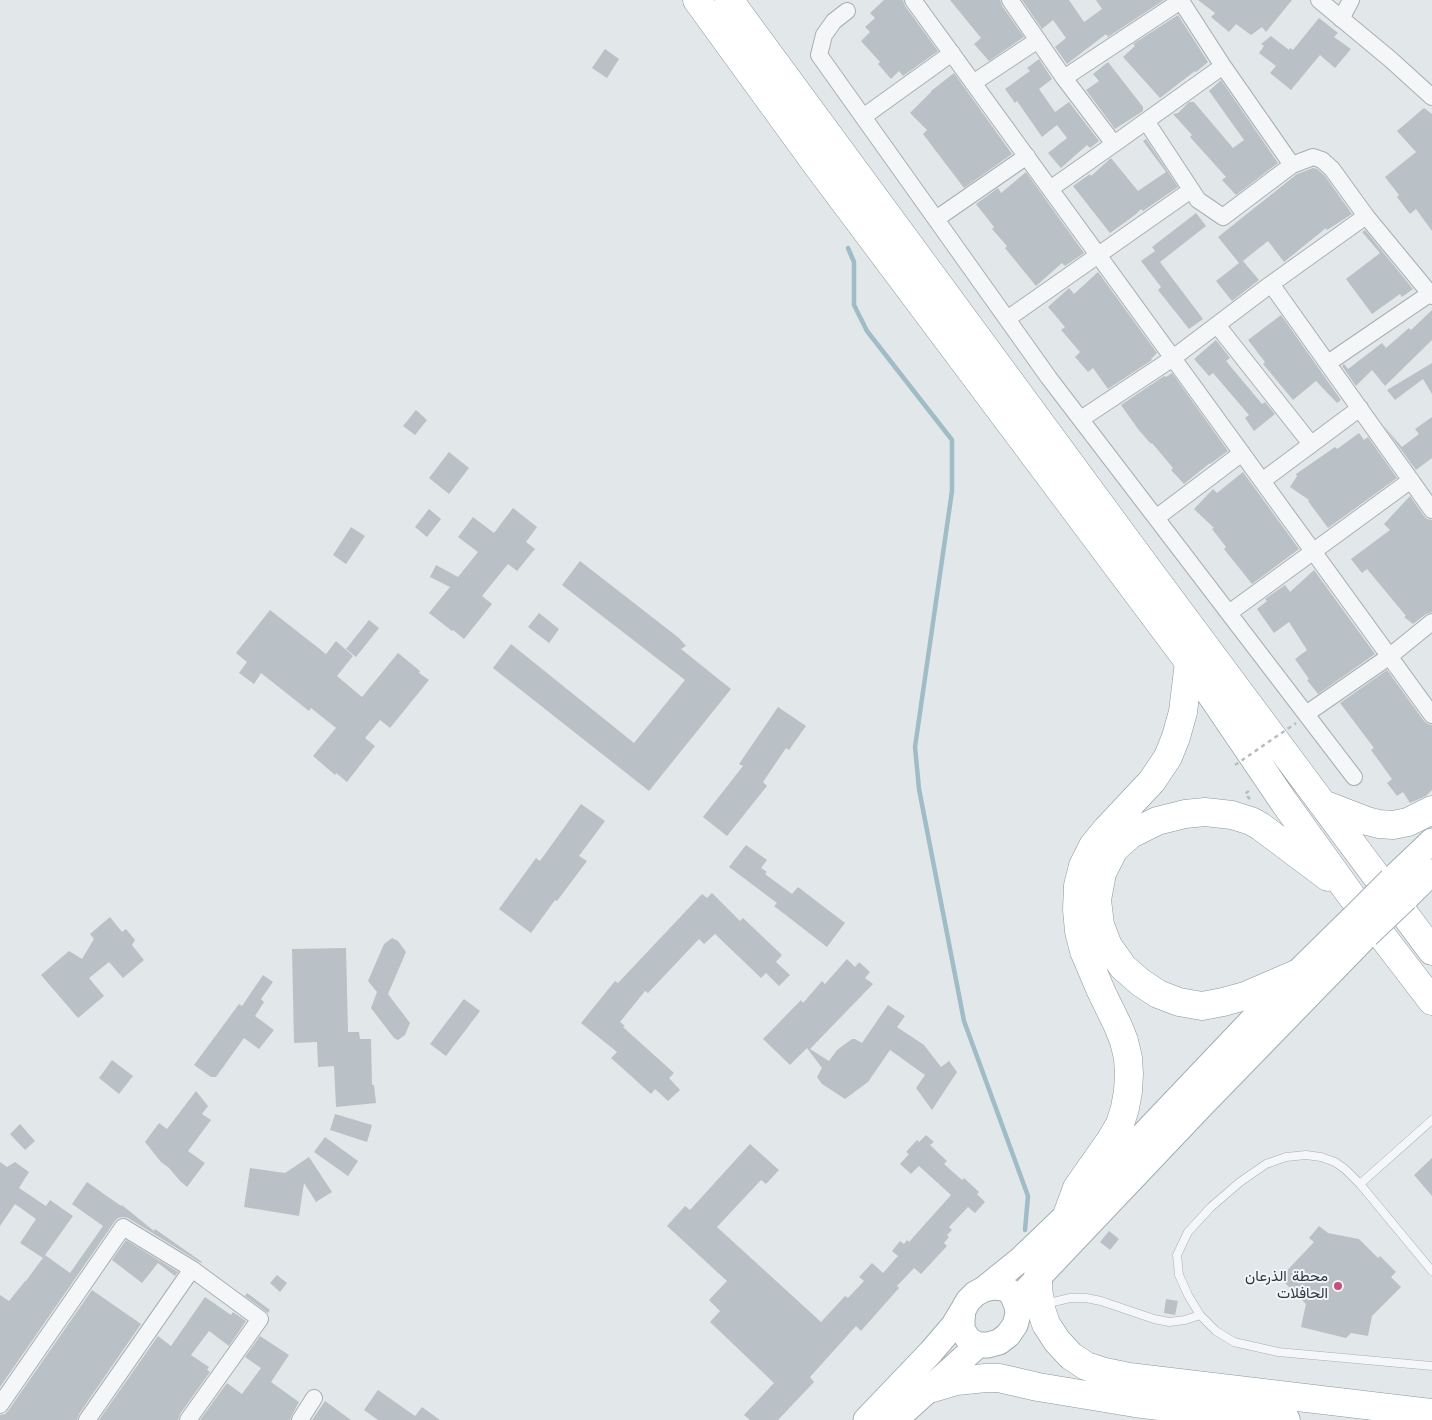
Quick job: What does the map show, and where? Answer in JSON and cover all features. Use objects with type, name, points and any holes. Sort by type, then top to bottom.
[{"type":"highway","points":[[697,0],[814,161],[1189,662],[1284,802],[1356,916]]},
{"type":"highway","points":[[729,0],[1147,568],[1432,951]]},
{"type":"highway","points":[[1067,1215],[1077,1188],[1120,1124],[1125,1108],[1129,1074],[1124,1041],[1084,951],[1077,910],[1078,886],[1083,866],[1094,846],[1107,829],[1152,781],[1168,757],[1183,712],[1189,662]]},
{"type":"highway","points":[[1323,804],[1367,821],[1393,825],[1408,822],[1432,810]]},
{"type":"highway","points":[[1296,974],[1245,996],[1202,1006],[1179,1002],[1158,994],[1140,982],[1123,967],[1108,946],[1100,925],[1096,900],[1102,873],[1114,849],[1131,834],[1157,821],[1185,814],[1205,812],[1232,815],[1251,821],[1268,831],[1356,916],[1432,1000]]},
{"type":"highway","points":[[1038,1276],[1026,1308],[1046,1324],[1062,1347],[1086,1366],[1129,1377],[1432,1413]]},
{"type":"highway","points":[[929,1388],[956,1381],[999,1378],[1038,1387],[1134,1403],[1286,1420]]},
{"type":"main road","points":[[1398,889],[1432,841]]},
{"type":"main road","points":[[866,1420],[932,1352],[954,1325],[968,1301],[1020,1260],[1067,1215],[1296,974],[1356,916],[1398,889],[1432,872]]},
{"type":"main road","points":[[1038,1276],[1356,916]]},
{"type":"main road","points":[[964,1310],[962,1330],[969,1340],[978,1345],[988,1345],[999,1342],[1008,1335],[1026,1308],[1004,1288],[984,1289]]},
{"type":"main road","points":[[895,1420],[978,1345]]},
{"type":"street","points":[[913,0],[1432,715]]},
{"type":"street","points":[[1010,0],[1064,78],[1114,144]]},
{"type":"street","points":[[1064,78],[1180,0],[1222,66],[1292,165]]},
{"type":"street","points":[[1319,0],[1432,97]]},
{"type":"street","points":[[1341,18],[1352,0]]},
{"type":"street","points":[[847,11],[834,21],[824,35],[819,55],[1049,378],[1229,613],[1301,719],[1354,777]]},
{"type":"street","points":[[974,84],[1038,40]]},
{"type":"street","points":[[863,116],[952,54]]},
{"type":"street","points":[[1050,189],[1222,66]]},
{"type":"street","points":[[1146,121],[1198,200],[1223,217],[1292,165],[1314,157],[1322,160],[1332,169],[1366,216],[1431,294],[1328,363]]},
{"type":"street","points":[[936,219],[1026,156]]},
{"type":"street","points":[[1007,319],[1191,190]]},
{"type":"street","points":[[1081,419],[1173,358],[1271,284],[1366,216]]},
{"type":"street","points":[[1271,284],[1411,480],[1429,499]]},
{"type":"street","points":[[1218,325],[1311,444]]},
{"type":"street","points":[[1262,481],[1360,408]]},
{"type":"street","points":[[1156,518],[1242,453]]},
{"type":"street","points":[[1229,613],[1411,480]]},
{"type":"street","points":[[1301,719],[1390,656],[1432,622]]},
{"type":"street","points":[[0,1406],[122,1227],[192,1269],[260,1319],[188,1420]]},
{"type":"street","points":[[87,1420],[192,1269]]},
{"type":"street","points":[[300,1420],[314,1398]]},
{"type":"lane","points":[[1360,1184],[1432,1120]]},
{"type":"lane","points":[[1432,1271],[1360,1184],[1345,1169],[1335,1162],[1321,1157],[1306,1156],[1286,1157],[1266,1164],[1240,1182],[1188,1232],[1177,1255],[1179,1275],[1200,1315],[1216,1331],[1234,1342],[1278,1352],[1432,1366]]},
{"type":"lane","points":[[1026,1308],[1066,1298],[1086,1298],[1169,1322],[1185,1320],[1200,1315]]},
{"type":"path","points":[[1235,765],[1301,719]]},
{"type":"building","points":[[884,0],[903,0],[905,6],[938,51],[903,76],[899,71],[891,79],[878,64],[880,62],[861,41],[870,32],[865,27],[875,18],[870,13]]},
{"type":"building","points":[[950,0],[1000,0],[1002,6],[1024,37],[989,61],[974,44],[981,38]]},
{"type":"building","points":[[1022,0],[1069,0],[1084,22],[1102,9],[1096,0],[1164,0],[1108,37],[1106,34],[1067,64],[1055,47],[1066,38],[1053,20],[1042,29]]},
{"type":"building","points":[[1198,0],[1292,0],[1266,32],[1262,27],[1251,35],[1236,24],[1229,32],[1211,17],[1215,13]]},
{"type":"building","points":[[1178,15],[1208,62],[1160,98],[1123,57],[1135,46],[1133,44]]},
{"type":"building","points":[[1319,18],[1338,33],[1334,37],[1351,49],[1335,68],[1320,55],[1291,90],[1270,73],[1276,66],[1259,53],[1264,46],[1261,44],[1271,36],[1289,50],[1290,48],[1293,50]]},
{"type":"building","points":[[605,49],[619,59],[607,78],[592,68]]},
{"type":"building","points":[[1039,59],[1052,79],[1039,89],[1055,112],[1069,102],[1099,141],[1090,148],[1087,145],[1061,168],[1048,153],[1067,138],[1057,125],[1042,137],[1017,101],[1015,103],[1005,89],[1030,71],[1027,68]]},
{"type":"building","points":[[1108,62],[1143,107],[1143,111],[1115,129],[1086,90],[1099,81],[1093,74]]},
{"type":"building","points":[[954,73],[1012,154],[964,188],[923,134],[927,130],[910,113],[931,91]]},
{"type":"building","points":[[1221,80],[1278,163],[1236,195],[1222,180],[1226,177],[1190,137],[1192,135],[1173,114],[1178,113],[1189,102],[1194,102],[1233,148],[1244,140],[1209,91]]},
{"type":"building","points":[[1424,108],[1432,114],[1432,231],[1416,209],[1410,214],[1397,197],[1399,195],[1385,177],[1416,152],[1397,131]]},
{"type":"building","points":[[1146,139],[1178,187],[1143,211],[1141,209],[1110,233],[1073,186],[1090,174],[1091,176],[1111,158],[1138,191],[1166,172],[1143,141]]},
{"type":"building","points":[[1313,168],[1325,176],[1352,214],[1327,230],[1326,228],[1284,262],[1268,241],[1243,261],[1259,280],[1232,301],[1216,281],[1239,263],[1218,237],[1297,174]]},
{"type":"building","points":[[1026,172],[1084,253],[1065,266],[1062,263],[1036,286],[1005,248],[1007,246],[992,229],[994,227],[976,204],[998,188],[1001,193]]},
{"type":"building","points":[[1196,213],[1206,226],[1160,262],[1203,319],[1189,329],[1158,290],[1161,287],[1141,261],[1155,251],[1152,247]]},
{"type":"building","points":[[1365,230],[1413,289],[1402,297],[1400,294],[1372,314],[1346,279],[1380,253],[1362,232]]},
{"type":"building","points":[[1098,272],[1157,353],[1152,360],[1108,389],[1093,368],[1088,372],[1075,357],[1080,352],[1061,330],[1065,327],[1048,307],[1069,288],[1074,294]]},
{"type":"building","points":[[1432,310],[1432,340],[1385,386],[1372,370],[1356,386],[1342,366],[1344,364],[1348,369],[1382,343],[1386,348],[1409,328],[1411,330]]},
{"type":"building","points":[[1281,315],[1341,400],[1337,403],[1316,381],[1293,400],[1263,364],[1265,362],[1248,340]]},
{"type":"building","points":[[1216,340],[1230,358],[1226,361],[1262,404],[1265,402],[1275,414],[1254,431],[1245,418],[1249,415],[1213,373],[1209,376],[1194,359]]},
{"type":"building","points":[[1432,363],[1432,394],[1423,379],[1395,400],[1387,390]]},
{"type":"building","points":[[1172,373],[1228,451],[1184,484],[1171,470],[1173,468],[1138,429],[1121,405],[1164,376],[1166,377]]},
{"type":"building","points":[[416,410],[427,420],[415,435],[403,426]]},
{"type":"building","points":[[1432,417],[1432,458],[1416,470],[1383,425],[1402,447],[1419,434],[1415,429]]},
{"type":"building","points":[[1359,433],[1364,440],[1368,437],[1397,478],[1328,528],[1309,500],[1290,487],[1297,476],[1296,474]]},
{"type":"building","points":[[449,452],[469,468],[449,494],[429,478]]},
{"type":"building","points":[[1243,472],[1299,549],[1252,584],[1224,549],[1226,547],[1212,529],[1214,528],[1194,509],[1213,489],[1217,493]]},
{"type":"building","points":[[1410,496],[1424,516],[1432,520],[1432,612],[1426,614],[1413,624],[1404,617],[1406,616],[1367,569],[1362,573],[1351,559],[1390,530],[1384,524]]},
{"type":"building","points":[[513,508],[537,527],[526,542],[535,549],[517,571],[508,564],[482,596],[492,604],[464,639],[429,613],[450,587],[430,577],[436,565],[458,577],[478,552],[458,537],[473,517],[494,533]]},
{"type":"building","points":[[429,509],[441,519],[427,537],[415,527]]},
{"type":"building","points":[[351,527],[365,536],[346,564],[333,555]]},
{"type":"building","points":[[580,561],[679,638],[686,646],[681,649],[731,689],[649,791],[493,668],[511,644],[634,743],[685,680],[562,585]]},
{"type":"building","points":[[1314,570],[1375,654],[1318,694],[1307,680],[1309,679],[1295,659],[1307,650],[1289,622],[1274,633],[1257,609],[1267,601],[1265,599],[1285,585],[1290,592]]},
{"type":"building","points":[[270,610],[326,654],[336,641],[353,656],[337,676],[362,697],[398,653],[429,680],[390,728],[380,720],[365,738],[375,746],[347,782],[336,773],[335,775],[313,756],[336,728],[311,708],[309,711],[261,673],[254,684],[239,673],[247,662],[236,653]]},
{"type":"building","points":[[539,613],[559,629],[549,643],[528,627]]},
{"type":"building","points":[[369,620],[379,628],[356,657],[346,649]]},
{"type":"building","points":[[1387,670],[1424,721],[1432,725],[1432,790],[1426,796],[1410,803],[1403,792],[1397,796],[1387,783],[1392,779],[1371,750],[1374,748],[1340,703]]},
{"type":"building","points":[[778,707],[806,726],[789,750],[786,748],[763,782],[767,786],[727,836],[703,817],[743,766],[739,764]]},
{"type":"building","points":[[581,804],[605,821],[579,856],[587,861],[531,933],[499,909],[536,858],[540,861]]},
{"type":"building","points":[[746,845],[767,860],[761,868],[767,872],[765,874],[792,894],[798,887],[845,923],[827,947],[774,906],[777,903],[729,867]]},
{"type":"building","points":[[712,893],[740,921],[743,918],[782,955],[776,962],[790,975],[779,986],[766,973],[761,978],[715,934],[704,944],[699,939],[648,993],[645,991],[620,1022],[625,1026],[623,1027],[674,1073],[669,1078],[680,1090],[668,1101],[655,1089],[651,1094],[611,1058],[617,1052],[581,1023],[615,981],[618,983],[702,894],[707,898]]},
{"type":"building","points":[[110,917],[122,932],[126,929],[135,940],[132,945],[144,960],[123,978],[109,962],[89,978],[104,996],[78,1018],[41,975],[69,951],[82,959],[94,939],[90,934]]},
{"type":"building","points":[[392,938],[398,941],[406,952],[388,994],[410,1023],[405,1035],[398,1040],[394,1038],[371,1008],[377,992],[368,981],[384,944]]},
{"type":"building","points":[[346,948],[348,1032],[359,1032],[360,1039],[371,1039],[372,1085],[374,1085],[376,1103],[336,1107],[334,1066],[318,1067],[317,1042],[294,1043],[292,949]]},
{"type":"building","points":[[847,959],[855,967],[859,962],[870,972],[865,978],[873,984],[810,1049],[829,1061],[837,1050],[852,1039],[862,1043],[888,1005],[905,1016],[897,1027],[924,1045],[941,1067],[949,1061],[957,1072],[932,1110],[916,1088],[925,1075],[890,1050],[868,1082],[845,1099],[822,1084],[817,1077],[822,1068],[807,1048],[790,1065],[763,1039],[801,1000],[803,1003],[822,981],[825,984]]},
{"type":"building","points":[[263,975],[273,982],[261,999],[264,1002],[255,1016],[274,1030],[259,1049],[244,1038],[216,1077],[211,1077],[194,1065],[239,1004],[242,1006]]},
{"type":"building","points":[[464,999],[480,1011],[446,1056],[430,1044]]},
{"type":"building","points":[[112,1060],[133,1076],[119,1094],[99,1078]]},
{"type":"building","points":[[196,1091],[208,1106],[202,1114],[211,1120],[188,1151],[205,1163],[187,1187],[161,1162],[145,1142],[159,1123],[167,1129]]},
{"type":"building","points":[[335,1114],[372,1125],[367,1142],[330,1130]]},
{"type":"building","points":[[20,1124],[35,1141],[25,1150],[10,1134]]},
{"type":"building","points":[[926,1135],[934,1142],[930,1145],[947,1161],[944,1164],[962,1180],[964,1178],[979,1192],[977,1194],[985,1202],[975,1213],[968,1207],[949,1227],[952,1230],[947,1235],[949,1237],[944,1243],[947,1246],[921,1274],[914,1268],[861,1331],[856,1326],[810,1377],[814,1382],[778,1420],[750,1420],[744,1415],[774,1383],[710,1322],[720,1311],[709,1300],[727,1281],[667,1226],[685,1206],[690,1210],[750,1144],[779,1170],[766,1184],[761,1180],[717,1227],[821,1322],[845,1296],[848,1298],[864,1281],[859,1277],[872,1263],[883,1273],[898,1256],[892,1251],[900,1241],[904,1244],[907,1240],[909,1242],[951,1195],[919,1166],[911,1174],[900,1164],[909,1154],[906,1152],[917,1140],[919,1142]]},
{"type":"building","points":[[325,1137],[358,1161],[348,1176],[314,1152]]},
{"type":"building","points":[[309,1157],[332,1192],[316,1202],[304,1183],[299,1216],[244,1207],[250,1168],[285,1173]]},
{"type":"building","points":[[1432,1158],[1432,1196],[1414,1175]]},
{"type":"building","points":[[0,1162],[7,1167],[15,1162],[29,1172],[19,1188],[46,1206],[50,1200],[73,1216],[43,1258],[20,1243],[36,1219],[15,1204],[0,1226]]},
{"type":"building","points":[[87,1182],[122,1205],[154,1231],[155,1229],[202,1262],[128,1218],[118,1218],[0,1387],[0,1295],[9,1301],[45,1255],[70,1273],[103,1226],[72,1204]]},
{"type":"building","points":[[1319,1226],[1328,1233],[1359,1239],[1378,1258],[1380,1256],[1396,1272],[1391,1277],[1401,1287],[1372,1316],[1368,1336],[1351,1333],[1346,1338],[1301,1327],[1306,1304],[1280,1278],[1314,1242],[1309,1238]]},
{"type":"building","points":[[1109,1231],[1119,1239],[1110,1250],[1100,1242]]},
{"type":"building","points":[[126,1240],[178,1272],[175,1276],[158,1263],[142,1283],[112,1260]]},
{"type":"building","points":[[277,1275],[287,1283],[280,1292],[270,1283]]},
{"type":"building","points":[[92,1290],[141,1324],[79,1414],[77,1420],[0,1420],[0,1415],[8,1411]]},
{"type":"building","points":[[247,1293],[270,1310],[268,1313],[245,1296]]},
{"type":"building","points":[[205,1297],[231,1315],[233,1312],[246,1321],[229,1346],[209,1331],[191,1355],[209,1367],[207,1370],[210,1372],[180,1414],[178,1420],[99,1420],[158,1336],[171,1346]]},
{"type":"building","points":[[1166,1299],[1178,1301],[1175,1315],[1164,1313]]},
{"type":"building","points":[[260,1336],[289,1355],[271,1382],[299,1402],[290,1420],[200,1420],[227,1383],[242,1394],[261,1368],[245,1357]]},
{"type":"building","points":[[378,1390],[415,1416],[422,1407],[440,1420],[378,1420],[364,1410]]},
{"type":"building","points":[[325,1401],[351,1420],[312,1420]]},
{"type":"waterway","points":[[848,248],[854,262],[854,305],[867,331],[952,440],[952,491],[915,747],[919,789],[964,1021],[1028,1196],[1025,1230]]},
{"type":"place","name":"محطة الذرعان الحافلات","points":[[1338,1286]]}]
